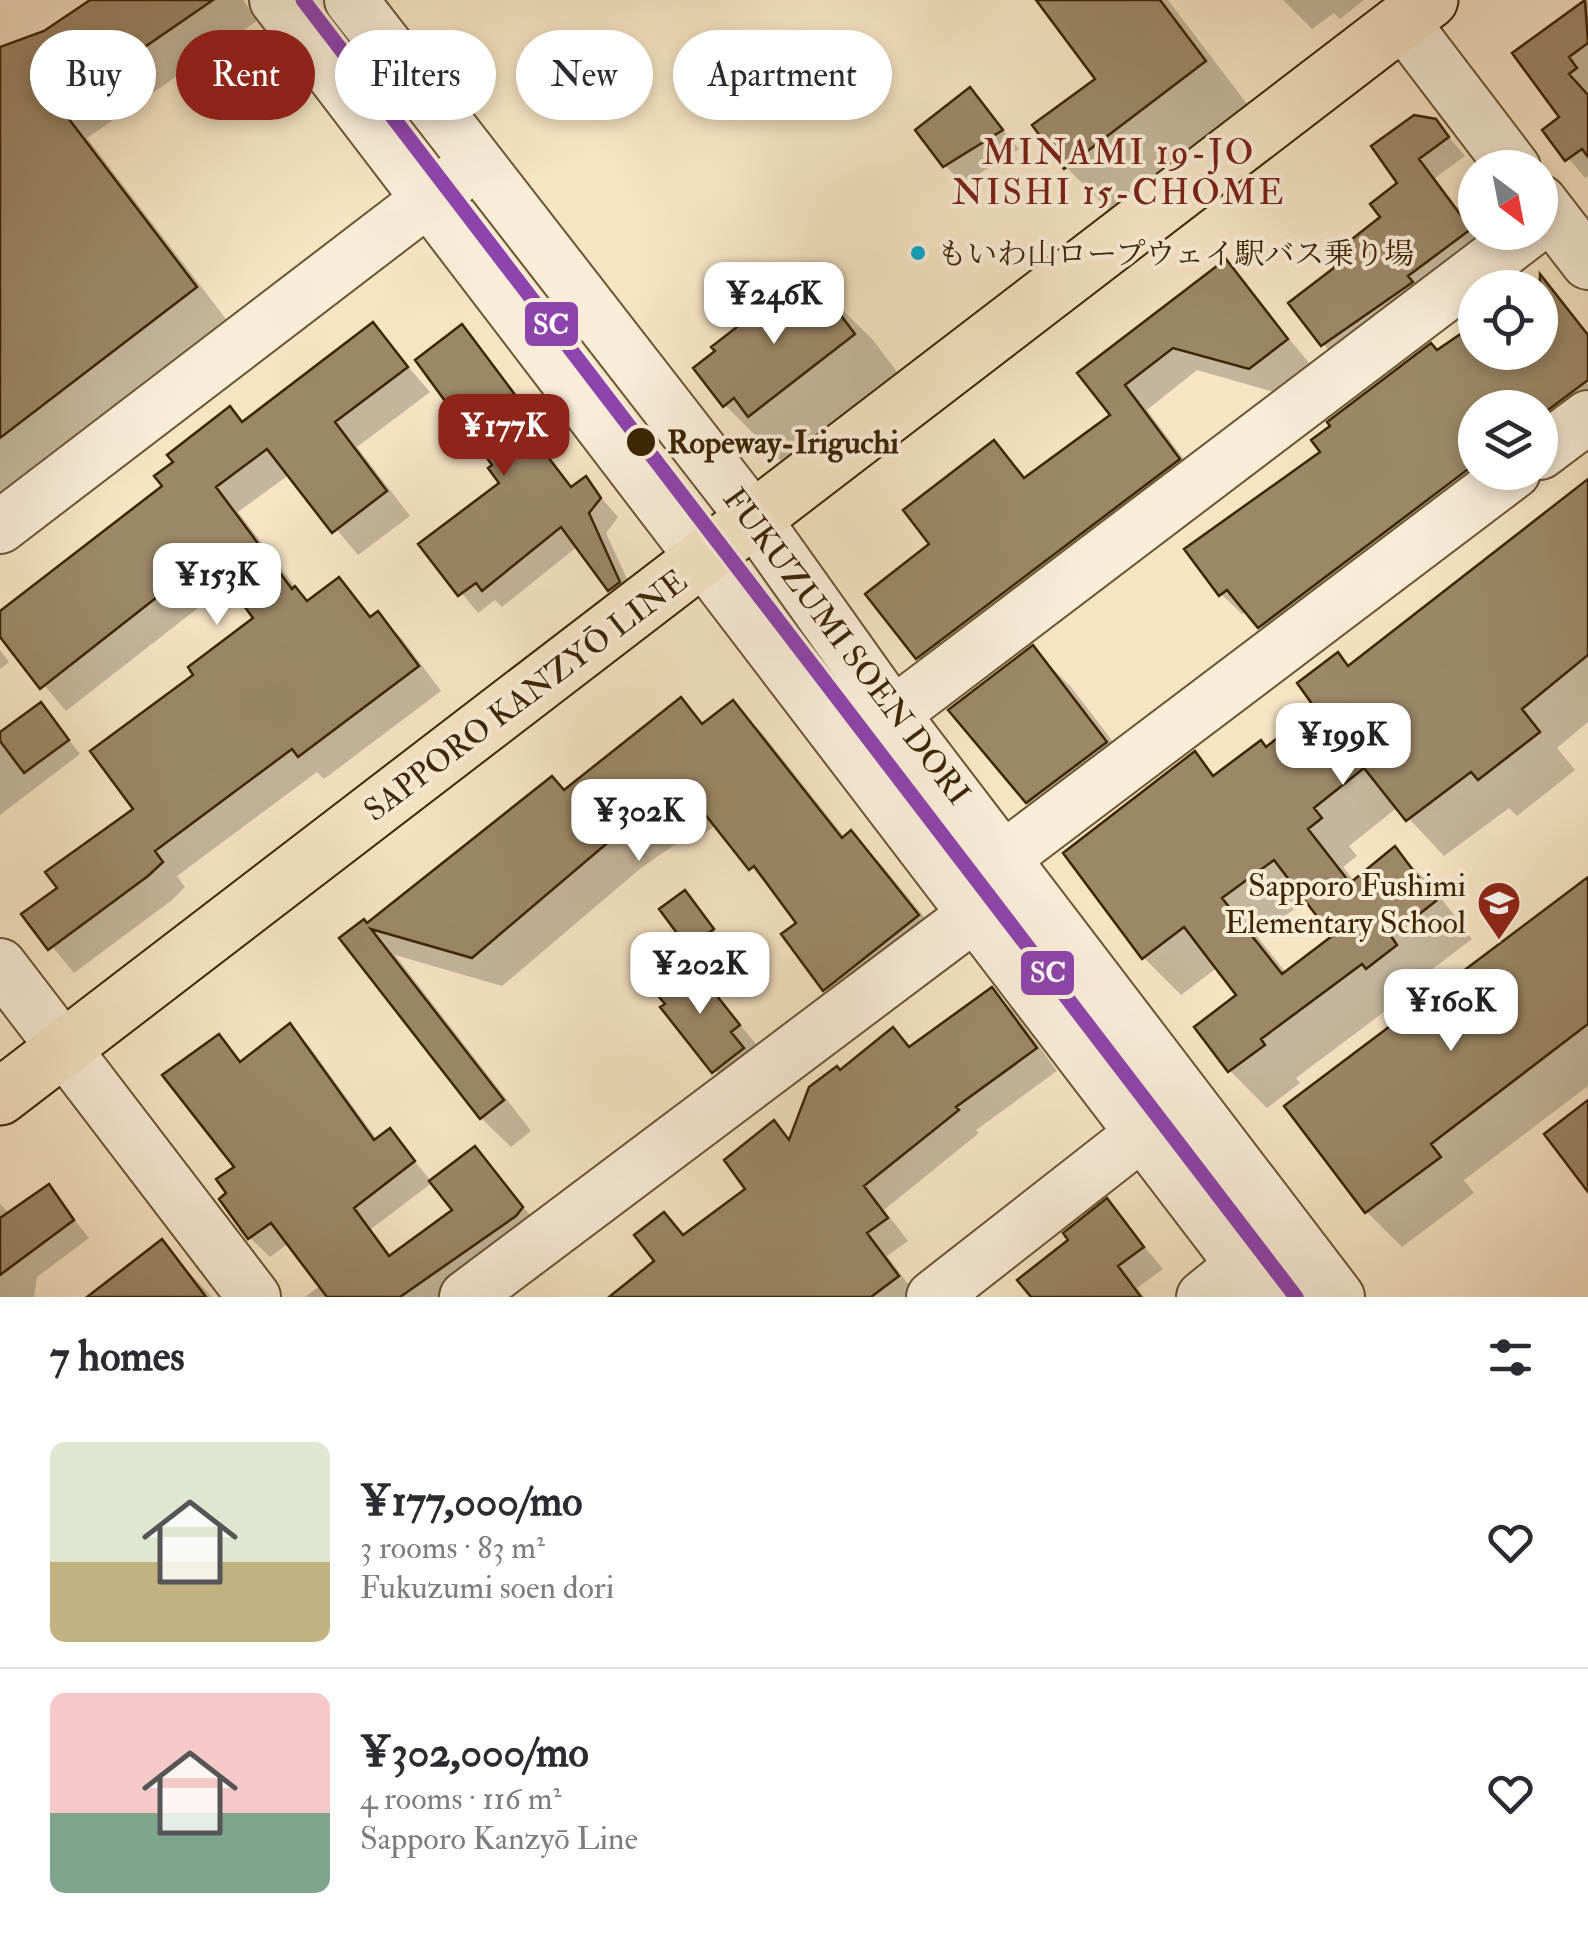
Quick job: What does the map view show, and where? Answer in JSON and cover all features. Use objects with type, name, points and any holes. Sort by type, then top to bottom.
[{"type":"main road","name":"SAPPORO KANZYŌ LINE","points":[[0,1097],[1416,10]]},
{"type":"street","name":"FUKUZUMI SOEN DORI","points":[[276,0],[1254,1281]]},
{"type":"street","name":"FUKUZUMI SOEN DORI","points":[[351,0],[755,520],[894,714],[1338,1297]]},
{"type":"street","points":[[1416,10],[1503,150]]},
{"type":"street","points":[[0,528],[476,164]]},
{"type":"street","points":[[1558,235],[1588,263]]},
{"type":"street","points":[[894,714],[1498,250]]},
{"type":"street","points":[[1558,440],[1588,417]]},
{"type":"street","points":[[466,1297],[974,914],[1004,857],[1490,490]]},
{"type":"street","points":[[0,964],[254,1297]]},
{"type":"street","points":[[933,1297],[1188,1096]]},
{"type":"street","points":[[1202,1297],[1254,1281],[1287,1230]]},
{"type":"building","points":[[90,0],[213,0],[156,39],[156,30],[45,30]]},
{"type":"building","points":[[1036,0],[1160,0],[1206,61],[1064,169],[1032,125],[1095,79]]},
{"type":"building","points":[[1585,0],[1588,43],[1569,57],[1577,68],[1569,74],[1588,95],[1588,157],[1582,149],[1565,161],[1542,130],[1559,117],[1512,53]]},
{"type":"building","points":[[30,36],[30,120],[70,120],[197,287],[0,438],[0,47]]},
{"type":"building","points":[[970,87],[1003,130],[943,167],[915,130]]},
{"type":"building","points":[[1414,115],[1436,119],[1449,137],[1419,159],[1458,212],[1458,239],[1408,276],[1413,282],[1321,346],[1288,303],[1335,267],[1328,258],[1380,217],[1370,204],[1397,183],[1371,146]]},
{"type":"building","points":[[1226,259],[1288,339],[1249,369],[1173,348],[1125,385],[1180,459],[916,659],[865,594],[929,544],[903,510],[994,440],[1024,478],[1110,415],[1077,373]]},
{"type":"building","points":[[808,272],[855,334],[748,417],[734,398],[723,407],[693,368],[715,351],[711,347]]},
{"type":"building","points":[[1558,297],[1588,335],[1588,380],[1558,402],[1558,390],[1458,390],[1458,477],[1258,628],[1227,590],[1219,596],[1184,549],[1320,452],[1311,440],[1330,426],[1327,422],[1431,343],[1437,350],[1458,336],[1458,370],[1558,370]]},
{"type":"building","points":[[373,322],[408,367],[335,422],[387,491],[332,533],[267,449],[216,487],[292,589],[295,586],[307,601],[339,577],[370,617],[378,611],[419,666],[298,757],[292,749],[155,851],[163,862],[148,876],[48,950],[21,914],[57,888],[45,872],[133,809],[90,751],[193,675],[188,667],[253,618],[208,557],[40,689],[0,637],[0,611],[162,486],[154,476],[173,462],[167,455],[230,406],[242,422]]},
{"type":"building","points":[[462,324],[534,420],[525,427],[571,487],[586,476],[601,498],[589,513],[620,582],[608,591],[561,527],[482,591],[476,583],[458,596],[418,544],[499,483],[488,468],[492,465],[415,360]]},
{"type":"building","points":[[1588,479],[1588,655],[1522,709],[1540,732],[1478,780],[1471,772],[1406,821],[1364,768],[1314,808],[1322,818],[1308,829],[1350,883],[1395,846],[1436,901],[1391,936],[1397,945],[1366,969],[1362,964],[1261,1039],[1265,1045],[1228,1072],[1194,1027],[1236,995],[1184,927],[1142,959],[1063,853],[1195,751],[1213,776],[1261,740],[1266,747],[1315,708],[1297,683],[1338,652],[1348,666]],"holes":[[[1274,860],[1332,936],[1282,974],[1222,898]]]},
{"type":"building","points":[[1033,645],[1107,742],[1026,803],[948,710]]},
{"type":"building","points":[[681,697],[702,724],[733,700],[842,838],[851,830],[919,915],[823,991],[781,934],[796,923],[754,866],[749,870],[689,794],[665,813],[660,805],[612,839],[472,958],[371,929],[504,1100],[480,1119],[339,938],[364,919],[367,923],[552,776],[564,790]]},
{"type":"building","points":[[41,702],[69,740],[24,773],[0,741],[0,732]]},
{"type":"building","points":[[1588,877],[1588,1024],[1431,1144],[1441,1157],[1365,1213],[1284,1106]]},
{"type":"building","points":[[685,890],[714,929],[688,948],[659,909]]},
{"type":"building","points":[[690,962],[740,1025],[731,1032],[744,1048],[712,1073],[660,1007],[665,1004],[654,991]]},
{"type":"building","points":[[992,987],[1037,1048],[956,1107],[959,1110],[864,1186],[888,1218],[867,1233],[899,1276],[871,1297],[609,1297],[654,1261],[634,1235],[664,1212],[683,1235],[745,1189],[724,1160],[774,1120],[789,1140],[809,1087],[837,1066],[840,1070],[893,1027],[909,1047]]},
{"type":"building","points":[[290,1023],[374,1140],[390,1128],[415,1161],[354,1208],[389,1256],[452,1210],[429,1181],[475,1146],[523,1207],[516,1216],[400,1297],[327,1297],[271,1223],[248,1239],[219,1199],[226,1193],[216,1179],[234,1167],[162,1075],[219,1034],[240,1062]]},
{"type":"building","points":[[1588,1100],[1588,1192],[1544,1134]]},
{"type":"building","points":[[49,1184],[74,1220],[0,1275],[0,1218]]},
{"type":"building","points":[[1107,1198],[1144,1247],[1118,1266],[1141,1297],[1031,1297],[1017,1280],[1068,1240],[1063,1233]]},
{"type":"building","points":[[162,1239],[206,1297],[87,1297]]},
{"type":"transit line","name":"SC","points":[[303,0],[1296,1297]]},
{"type":"place","name":"もいわ山ロープウェイ駅バス乗り場","points":[[918,253]]},
{"type":"place","name":"Ropeway-Iriguchi","points":[[641,442]]},
{"type":"place","name":"Sapporo Fushimi Elementary School","points":[[1499,941]]},
{"type":"district","name":"MINAMI 19-JO NISHI 15-CHOME","points":[[1119,172]]}]
